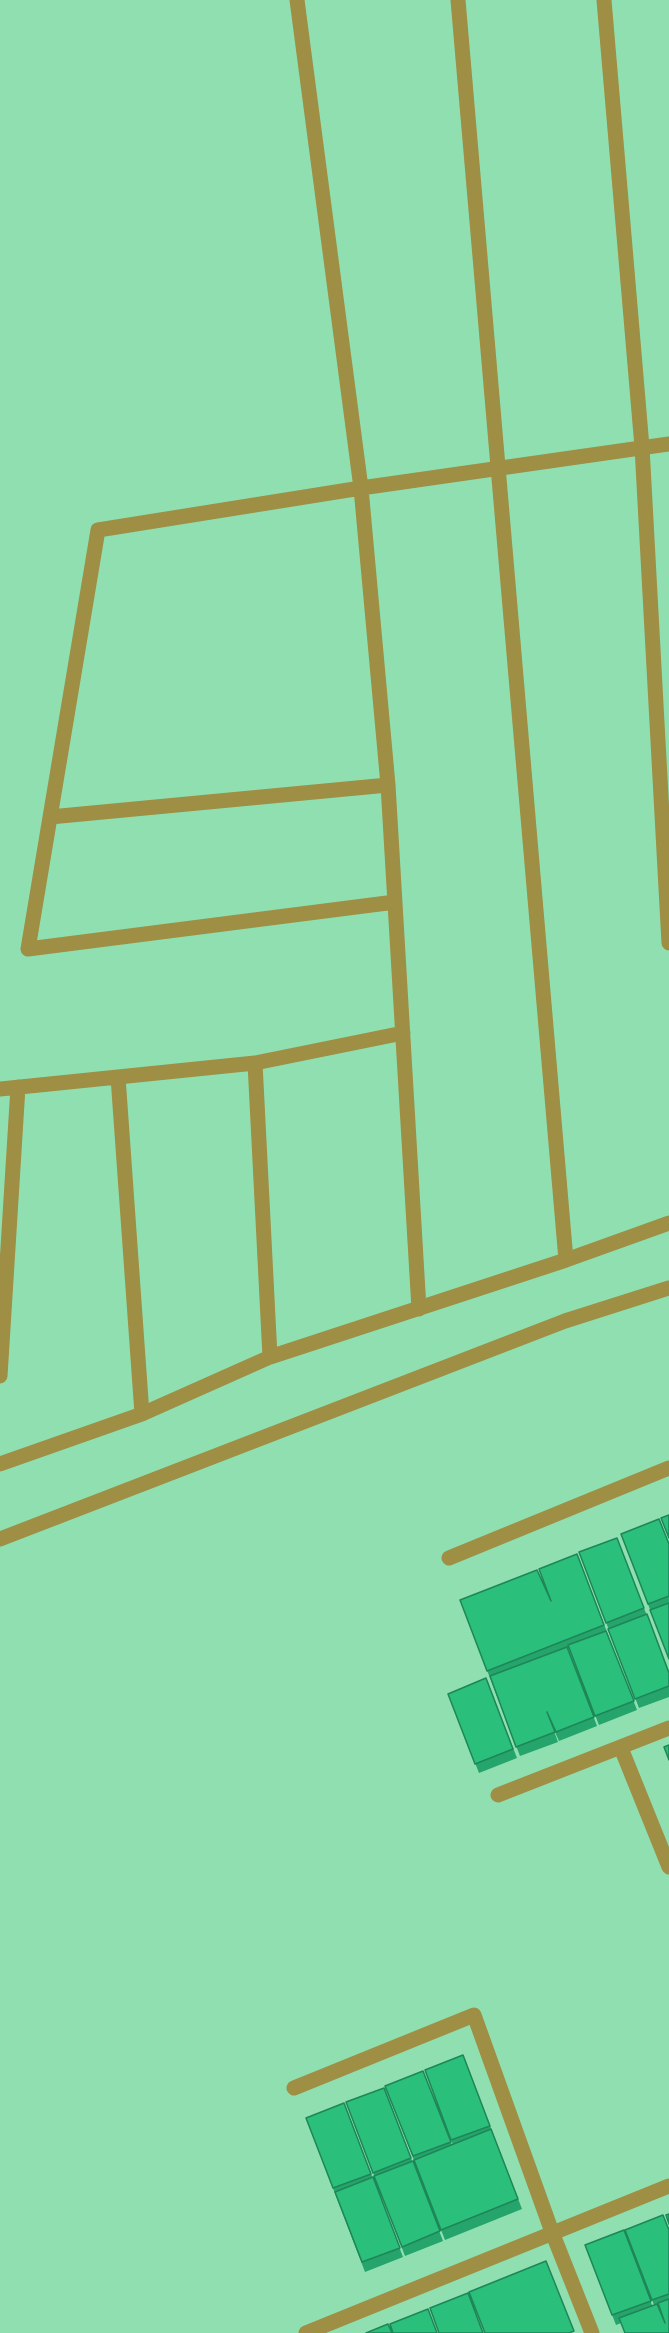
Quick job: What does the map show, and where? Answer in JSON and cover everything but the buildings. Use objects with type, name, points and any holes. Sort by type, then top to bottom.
[{"type":"street","points":[[297,0],[361,488],[388,785],[419,1309]]},
{"type":"street","points":[[459,0],[566,1260]]},
{"type":"street","points":[[604,0],[642,447],[669,943]]},
{"type":"street","points":[[395,902],[28,949],[98,530],[361,488],[669,444]]},
{"type":"street","points":[[50,817],[388,785]]},
{"type":"street","points":[[0,1089],[255,1063],[403,1033]]},
{"type":"street","points":[[255,1063],[270,1357]]},
{"type":"street","points":[[117,1077],[142,1414]]},
{"type":"street","points":[[0,1376],[18,1087]]},
{"type":"street","points":[[0,1464],[142,1414],[270,1357],[566,1260],[669,1223]]},
{"type":"street","points":[[0,1539],[565,1321],[669,1288]]},
{"type":"street","points":[[449,1558],[669,1468]]},
{"type":"street","points":[[498,1795],[669,1728]]},
{"type":"street","points":[[621,1748],[669,1867]]},
{"type":"street","points":[[294,2088],[474,2015],[552,2232],[592,2333]]},
{"type":"street","points":[[306,2333],[669,2186]]}]
